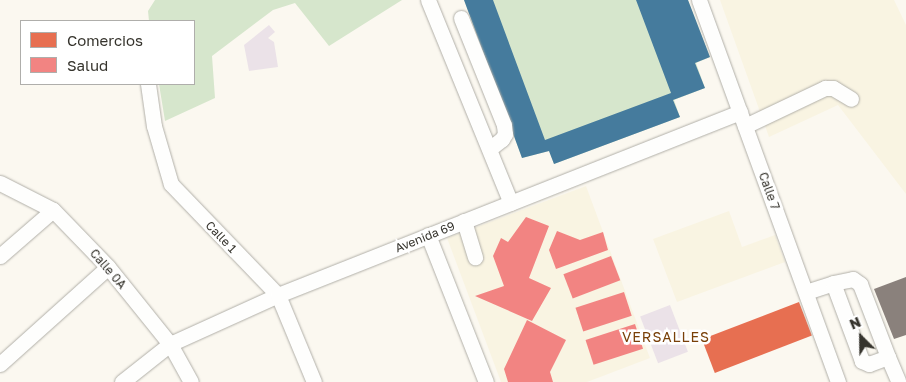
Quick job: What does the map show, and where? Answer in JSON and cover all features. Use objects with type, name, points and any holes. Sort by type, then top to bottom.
[{"type":"street","points":[[428,0],[511,203]]},
{"type":"street","name":"Calle 7","points":[[699,0],[838,382]]},
{"type":"street","points":[[461,18],[504,126],[505,134],[502,140],[489,149]]},
{"type":"street","name":"Calle 1","points":[[148,85],[154,126],[171,184],[278,295],[314,382]]},
{"type":"street","name":"Avenida 69","points":[[122,382],[170,344],[278,295],[428,235],[825,88],[833,88],[851,98]]},
{"type":"street","name":"Calle 0A","points":[[0,183],[53,210],[108,267],[170,344],[192,382]]},
{"type":"street","points":[[0,256],[53,210]]},
{"type":"street","points":[[464,221],[476,257]]},
{"type":"street","points":[[428,235],[486,382]]},
{"type":"street","points":[[0,364],[108,267]]},
{"type":"street","points":[[806,292],[833,283],[857,280],[888,357],[900,380]]},
{"type":"street","points":[[833,283],[864,365],[888,357]]},
{"type":"shaded area","points":[[720,0],[894,0],[906,25],[906,194],[838,105],[769,137]]},
{"type":"shaded area","points":[[586,186],[650,358],[587,382],[501,382],[447,238]]},
{"type":"shaded area","points":[[729,211],[742,247],[775,235],[785,262],[677,302],[653,239]]},
{"type":"green space","points":[[155,0],[402,0],[329,46],[295,3],[273,10],[212,56],[215,98],[165,121],[159,85],[195,85],[195,20],[149,20],[148,11]]},
{"type":"green space","points":[[464,0],[688,0],[710,57],[696,63],[705,88],[674,100],[680,117],[554,164],[549,151],[522,158]]},
{"type":"building: Comercios","points":[[799,302],[812,336],[715,373],[702,339]]},
{"type":"building: Salud","points":[[526,217],[549,226],[529,278],[551,288],[532,321],[475,296],[504,286],[493,256],[501,238],[508,242]]},
{"type":"building: Salud","points":[[557,231],[580,240],[603,232],[608,250],[556,269],[549,250]]},
{"type":"building: Salud","points":[[611,256],[620,280],[573,299],[563,274]]},
{"type":"building: Salud","points":[[624,292],[632,316],[583,332],[575,308]]},
{"type":"building: Salud","points":[[527,320],[566,340],[550,372],[553,382],[508,382],[504,369]]},
{"type":"building: Salud","points":[[635,324],[643,349],[594,365],[586,340]]},
{"type":"building: Público","points":[[464,0],[493,0],[545,140],[671,93],[636,0],[688,0],[710,57],[695,63],[705,88],[673,100],[680,117],[554,164],[549,151],[522,158]]},
{"type":"building: Industria","points":[[906,277],[906,335],[894,339],[874,289]]},
{"type":"building: Otros","points":[[269,25],[275,32],[268,38],[274,42],[278,67],[249,71],[244,45]]},
{"type":"building: Otros","points":[[670,305],[688,352],[658,363],[640,316]]},
{"type":"district","name":"VERSALLES","points":[[666,337]]}]
